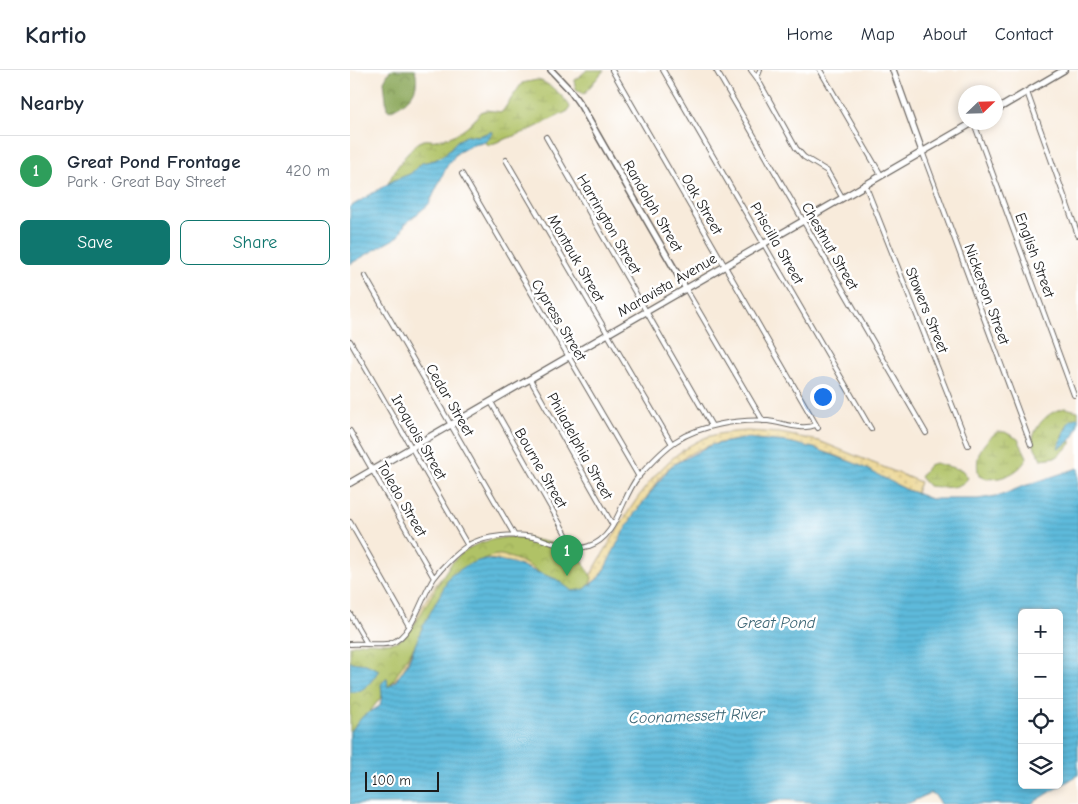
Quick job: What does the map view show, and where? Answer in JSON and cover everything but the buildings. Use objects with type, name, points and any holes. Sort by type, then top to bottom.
[{"type":"main road","points":[[893,70],[922,151]]},
{"type":"main road","points":[[1003,106],[1057,72],[1064,70]]},
{"type":"main road","name":"Maravista Avenue","points":[[350,483],[802,220],[961,130]]},
{"type":"street","name":"Randolph Street","points":[[551,70],[564,83],[581,106],[763,421]]},
{"type":"street","name":"Oak Street","points":[[612,70],[817,426],[804,428],[763,421]]},
{"type":"street","name":"Priscilla Street","points":[[663,70],[870,429]]},
{"type":"street","name":"Chestnut Street","points":[[716,70],[926,433]]},
{"type":"street","points":[[751,70],[796,148],[804,157],[827,171],[842,197]]},
{"type":"street","points":[[757,78],[760,70]]},
{"type":"street","points":[[820,70],[881,175]]},
{"type":"street","points":[[1027,92],[1078,234]]},
{"type":"street","name":"English Street","points":[[977,130],[1074,395]]},
{"type":"street","name":"Harrington Street","points":[[546,137],[712,426]]},
{"type":"street","name":"Nickerson Street","points":[[922,151],[1031,445]]},
{"type":"street","name":"Montauk Street","points":[[506,160],[672,444]]},
{"type":"street","name":"Cypress Street","points":[[462,174],[639,476]]},
{"type":"street","name":"Stowers Street","points":[[865,184],[968,444]]},
{"type":"street","name":"Cedar Street","points":[[365,276],[515,536]]},
{"type":"street","name":"Iroquois Street","points":[[350,341],[413,447],[468,546]]},
{"type":"street","name":"Philadelphia Street","points":[[530,379],[612,524]]},
{"type":"street","name":"Bourne Street","points":[[491,402],[567,536],[570,546]]},
{"type":"street","points":[[350,644],[366,642],[391,644],[402,635],[409,626],[434,578],[468,546],[483,540],[515,536],[533,537],[578,548],[596,544],[608,534],[639,476],[672,444],[687,435],[712,426],[763,421]]},
{"type":"street","name":"Toledo Street","points":[[350,431],[434,578]]},
{"type":"street","points":[[350,522],[409,626]]},
{"type":"street","points":[[350,614],[366,642]]},
{"type":"green space","points":[[390,70],[415,70],[416,84],[407,100],[390,111],[387,109],[384,81]]},
{"type":"green space","points":[[587,70],[604,70],[584,94],[576,89],[574,81]]},
{"type":"green space","points":[[537,80],[546,83],[568,103],[570,107],[568,111],[528,131],[489,145],[484,142],[492,132],[478,136],[468,135],[457,141],[444,155],[435,160],[422,163],[410,174],[388,184],[403,159],[419,142],[443,139],[455,134],[472,123],[480,112],[486,110],[502,112],[522,83]]},
{"type":"green space","points":[[1065,408],[1078,411],[1078,417],[1065,429],[1061,447],[1071,441],[1071,444],[1057,457],[1041,459],[1032,442],[1036,430],[1043,420],[1053,412]]},
{"type":"green space","points":[[997,432],[1005,432],[1018,439],[1027,457],[1019,468],[1006,476],[992,479],[979,476],[977,462],[980,451]]},
{"type":"green space","points":[[935,463],[962,470],[968,478],[955,487],[928,486],[920,477],[929,465]]},
{"type":"green space","points":[[517,536],[575,548],[592,578],[587,588],[580,591],[571,591],[552,582],[528,565],[502,555],[483,559],[420,637],[389,687],[350,737],[350,646],[364,642],[388,643],[399,640],[414,625],[447,569],[466,550],[495,539]]},
{"type":"sand","points":[[748,431],[780,433],[819,441],[920,482],[916,493],[837,456],[774,441],[732,441],[711,445],[692,453],[665,472],[624,531],[602,574],[581,589],[572,591],[539,573],[515,564],[502,561],[478,560],[419,636],[402,673],[388,687],[420,610],[437,583],[446,574],[491,551],[590,576],[636,500],[665,465],[682,451],[700,440],[723,433]]},
{"type":"water","points":[[493,131],[487,141],[474,144],[457,153],[447,166],[429,204],[405,224],[399,236],[350,264],[350,207],[394,180],[410,174],[422,163],[435,160],[444,155],[457,141],[468,135],[478,136]]},
{"type":"water","points":[[1078,417],[1074,436],[1058,448],[1069,421]]},
{"type":"water","name":"Great Pond","points":[[747,438],[788,442],[814,448],[859,465],[905,489],[931,499],[978,499],[1002,495],[1078,468],[1078,775],[1063,784],[1063,609],[1018,609],[1018,789],[1055,789],[1031,804],[940,804],[935,795],[931,793],[909,803],[840,804],[782,800],[766,804],[350,804],[350,732],[363,716],[380,706],[381,684],[387,678],[388,687],[395,682],[407,665],[422,628],[450,576],[469,564],[484,559],[509,562],[556,579],[572,591],[585,589],[601,576],[635,513],[671,466],[711,445]]},
{"type":"water","points":[[350,662],[366,664],[379,670],[367,686],[355,692],[350,692]]},
{"type":"place","name":"Great Pond Frontage","points":[[567,576]]},
{"type":"water label","name":"Coonamessett River","points":[[697,716]]}]
